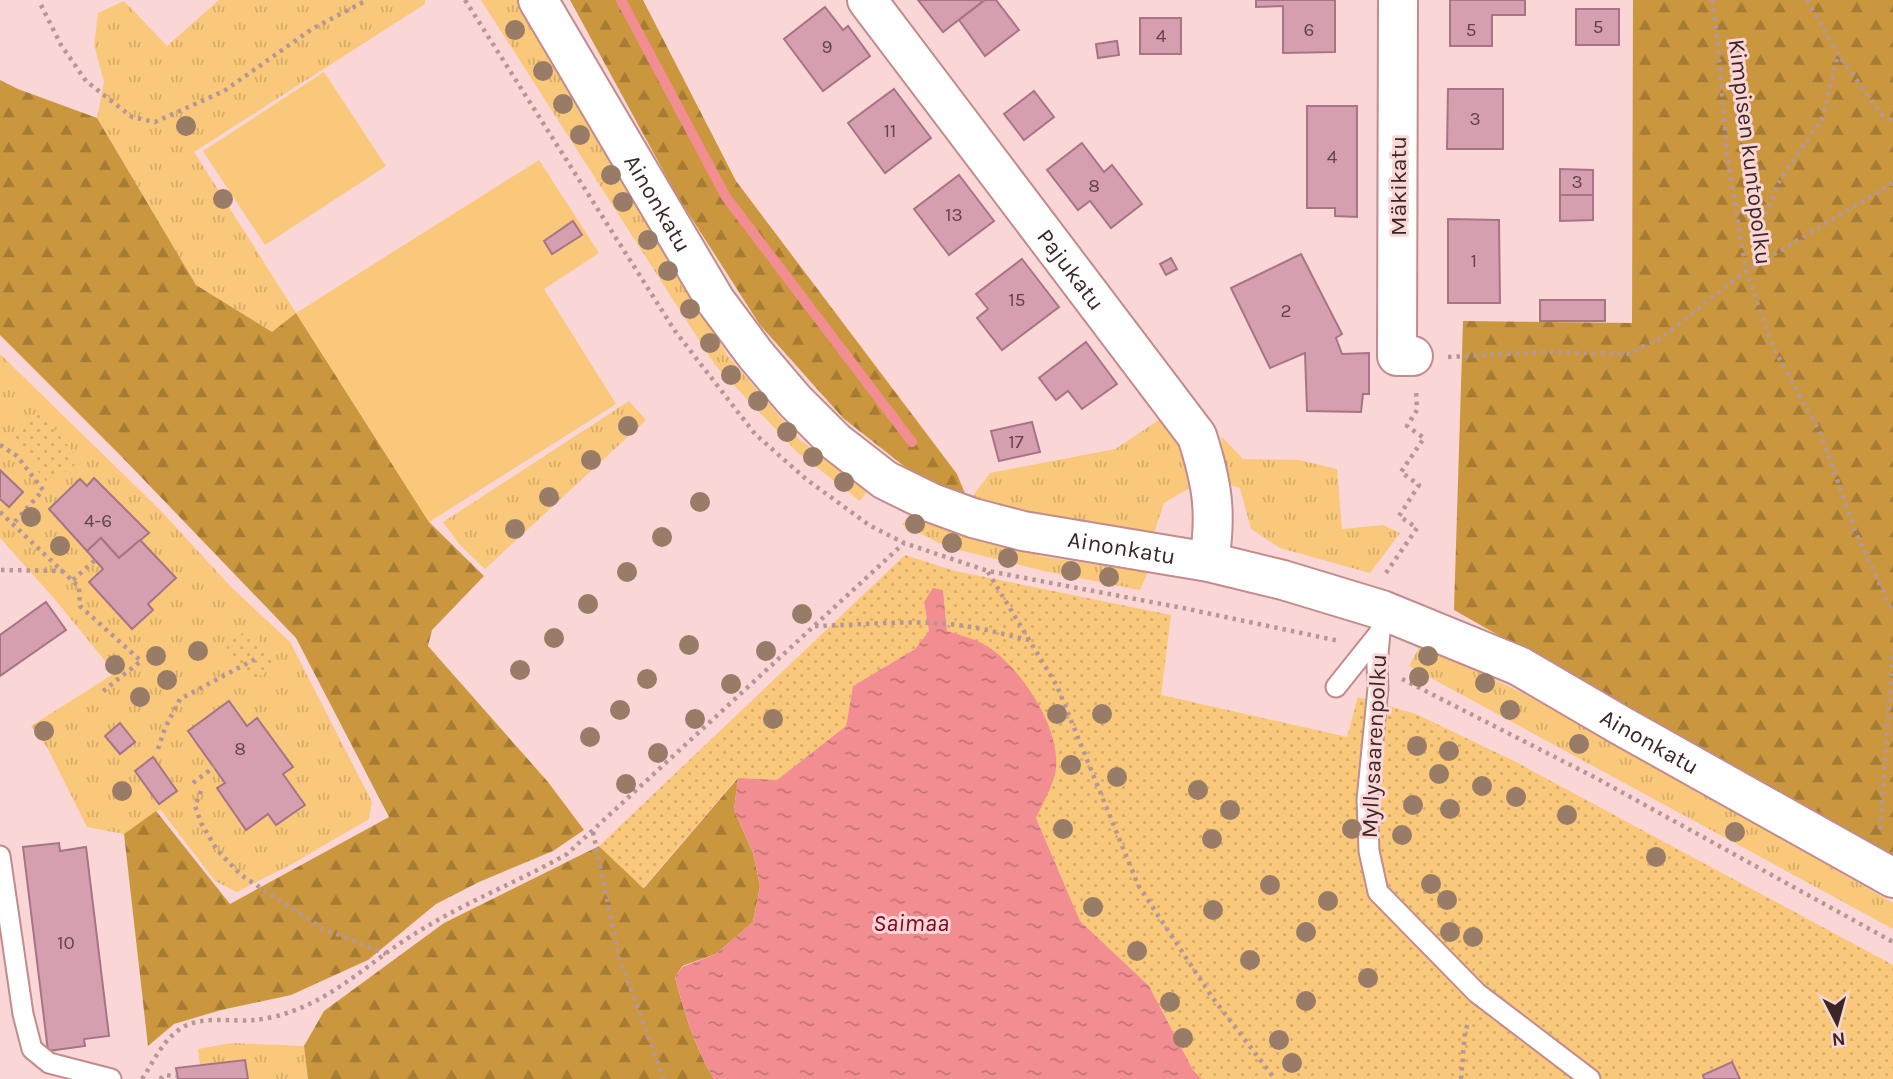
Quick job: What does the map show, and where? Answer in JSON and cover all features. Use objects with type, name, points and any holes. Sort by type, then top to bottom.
[{"type":"street","name":"Ainonkatu","points":[[538,0],[715,300],[755,354],[795,401],[836,442],[885,480],[932,503],[973,518],[1023,531],[1209,562],[1283,580],[1381,621],[1518,666],[1619,726],[1885,873]]},
{"type":"street","name":"Pajukatu","points":[[867,0],[1197,436],[1212,490],[1213,537],[1209,562]]},
{"type":"street","name":"Mäkikatu","points":[[1398,0],[1397,356],[1413,356]]},
{"type":"lane","points":[[1336,687],[1381,621]]},
{"type":"lane","name":"Myllysaarenpolku","points":[[1381,621],[1378,688],[1367,800],[1369,851],[1378,892],[1477,993],[1590,1079]]},
{"type":"lane","points":[[0,856],[23,1014],[32,1049],[49,1063],[111,1079]]},
{"type":"path","points":[[41,5],[61,45],[86,81],[132,117],[155,122],[224,91],[312,29],[367,0]]},
{"type":"path","name":"Kimpisen kuntopolku","points":[[1712,0],[1727,155],[1746,271],[1774,349],[1821,434],[1856,533],[1893,613]]},
{"type":"path","points":[[1807,0],[1838,54],[1881,114],[1893,122]]},
{"type":"path","points":[[1758,264],[1757,236],[1781,178],[1822,119],[1838,54]]},
{"type":"path","points":[[1393,565],[1417,528],[1399,516],[1419,485],[1401,472],[1424,438],[1408,426],[1417,410],[1413,356],[1461,357],[1547,352],[1628,354],[1661,338],[1746,271],[1893,183]]},
{"type":"path","points":[[0,445],[17,456],[43,490],[13,524]]},
{"type":"path","points":[[0,512],[79,587],[80,606],[141,661],[102,692]]},
{"type":"path","points":[[142,1079],[167,1039],[187,1025],[256,1020],[289,1013],[337,991],[414,934],[470,901],[527,876],[567,853],[904,543]]},
{"type":"path","points":[[73,580],[95,560]]},
{"type":"path","points":[[1,570],[64,572]]},
{"type":"path","points":[[988,571],[1057,686],[1138,885],[1212,997],[1275,1079]]},
{"type":"path","points":[[814,626],[920,623],[970,626],[1029,640]]},
{"type":"path","points":[[1885,873],[1893,649]]},
{"type":"path","points":[[158,748],[164,727],[180,699],[259,657]]},
{"type":"path","points":[[193,783],[214,767]]},
{"type":"path","points":[[201,791],[195,806],[201,823],[217,850],[241,875],[322,928],[387,954]]},
{"type":"path","points":[[593,831],[619,958],[664,1079]]},
{"type":"path","points":[[1461,1079],[1465,1032],[1477,993]]},
{"type":"path","points":[[160,1079],[165,1075],[177,1076]]},
{"type":"green space","points":[[219,0],[425,0],[425,4],[194,152],[296,313],[272,332],[196,285],[97,118],[104,82],[94,45],[98,13],[124,1],[167,46]]},
{"type":"green space","points":[[481,0],[520,0],[598,128],[727,355],[800,440],[868,490],[860,501],[797,452],[715,365]]},
{"type":"green space","points":[[570,0],[643,0],[736,181],[957,474],[968,501],[914,474],[843,418],[760,325],[676,194]]},
{"type":"green space","points":[[1633,0],[1893,0],[1893,860],[1454,610],[1463,321],[1632,323]]},
{"type":"green space","points":[[324,72],[386,166],[265,245],[203,151]]},
{"type":"green space","points":[[0,80],[97,118],[196,285],[272,332],[296,313],[429,522],[484,576],[432,630],[428,646],[548,782],[584,830],[553,851],[479,882],[436,904],[368,960],[291,995],[221,1010],[174,1024],[148,1046],[124,834],[156,811],[230,904],[389,817],[296,638],[0,335]]},
{"type":"green space","points":[[539,160],[599,253],[544,289],[616,404],[429,522],[296,313]]},
{"type":"green space","points":[[0,354],[162,512],[231,587],[290,642],[372,802],[369,819],[292,864],[237,892],[215,881],[160,809],[124,834],[87,827],[47,747],[31,726],[115,673],[0,538]]},
{"type":"green space","points":[[629,401],[646,420],[485,569],[460,545],[443,522]]},
{"type":"green space","points":[[40,411],[80,461],[49,485],[9,435]]},
{"type":"green space","points":[[1162,418],[1184,455],[1191,487],[1164,503],[1154,533],[1062,521],[972,497],[990,473],[1115,449]]},
{"type":"green space","points":[[1221,436],[1243,459],[1299,460],[1337,469],[1342,529],[1383,525],[1400,533],[1370,573],[1280,548],[1251,529],[1240,488],[1226,484]]},
{"type":"green space","points":[[912,514],[956,532],[1044,557],[1148,572],[1140,590],[1044,571],[947,547],[902,524]]},
{"type":"green space","points":[[905,555],[955,571],[1171,615],[1161,695],[1347,737],[1358,697],[1416,714],[1514,761],[1893,965],[1893,1079],[1202,1079],[1193,1070],[1149,986],[1080,921],[1036,818],[1056,769],[964,636],[947,631],[943,590],[924,602],[929,631],[915,649],[853,686],[846,726],[777,780],[737,778],[643,888],[599,846]]},
{"type":"green space","points":[[250,628],[275,666],[250,682],[225,645]]},
{"type":"green space","points":[[1421,644],[1566,714],[1893,903],[1893,929],[1409,666]]},
{"type":"green space","points":[[738,778],[734,810],[753,853],[760,886],[753,922],[716,954],[682,966],[675,977],[691,1030],[714,1079],[308,1079],[304,1046],[324,1011],[444,923],[599,846],[644,888]]},
{"type":"green space","points":[[232,1043],[304,1046],[308,1079],[248,1079],[245,1060],[200,1066],[198,1049]]},
{"type":"water","name":"Saimaa","points":[[933,588],[943,590],[947,631],[978,641],[1000,656],[1025,683],[1036,700],[1052,735],[1056,768],[1051,787],[1036,818],[1080,921],[1149,986],[1193,1070],[1202,1079],[714,1079],[707,1067],[691,1030],[675,977],[682,967],[716,954],[753,922],[760,886],[753,853],[734,810],[738,778],[777,780],[846,726],[853,686],[915,649],[929,631],[924,602]]},
{"type":"building","points":[[918,0],[981,0],[982,2],[943,32]]},
{"type":"building","points":[[985,0],[996,0],[1019,30],[985,56],[959,20]]},
{"type":"building","points":[[1256,0],[1335,0],[1335,52],[1283,53],[1283,6],[1256,7]]},
{"type":"building","points":[[1450,0],[1525,0],[1525,15],[1492,15],[1492,46],[1450,46]]},
{"type":"building","points":[[825,7],[843,30],[848,26],[870,56],[823,91],[784,39]]},
{"type":"building","points":[[1576,9],[1619,9],[1619,45],[1576,45]]},
{"type":"building","points":[[1140,18],[1181,18],[1181,54],[1140,54]]},
{"type":"building","points":[[1117,41],[1119,55],[1098,58],[1096,44]]},
{"type":"building","points":[[894,89],[931,138],[885,173],[848,123]]},
{"type":"building","points":[[1448,89],[1503,89],[1503,149],[1447,149]]},
{"type":"building","points":[[1034,91],[1054,117],[1024,140],[1004,114]]},
{"type":"building","points":[[1307,106],[1357,106],[1357,217],[1335,216],[1335,208],[1307,208]]},
{"type":"building","points":[[1082,143],[1104,172],[1112,165],[1142,204],[1111,228],[1090,201],[1078,210],[1047,170]]},
{"type":"building","points":[[1560,169],[1593,170],[1593,195],[1560,195]]},
{"type":"building","points":[[959,175],[994,221],[949,255],[914,209]]},
{"type":"building","points":[[1560,195],[1593,195],[1593,220],[1560,221]]},
{"type":"building","points":[[1448,219],[1499,220],[1500,303],[1448,303]]},
{"type":"building","points":[[573,221],[582,235],[552,254],[544,241]]},
{"type":"building","points":[[1301,254],[1342,334],[1336,338],[1342,354],[1369,353],[1369,394],[1363,394],[1361,412],[1307,411],[1305,353],[1270,368],[1231,288]]},
{"type":"building","points":[[1171,258],[1177,269],[1166,275],[1160,264]]},
{"type":"building","points":[[1022,259],[1059,307],[1002,350],[977,318],[988,309],[976,294]]},
{"type":"building","points":[[1540,300],[1605,300],[1605,321],[1540,321]]},
{"type":"building","points":[[1086,342],[1117,384],[1082,409],[1068,391],[1056,400],[1039,378]]},
{"type":"building","points":[[1032,422],[1040,452],[999,461],[991,431]]},
{"type":"building","points":[[0,470],[23,492],[9,507],[0,499]]},
{"type":"building","points":[[94,478],[149,533],[119,558],[101,538],[87,551],[49,509],[80,479],[87,486]]},
{"type":"building","points":[[101,538],[119,558],[140,540],[176,578],[148,604],[153,610],[132,629],[89,582],[103,569],[87,551]]},
{"type":"building","points":[[46,602],[66,630],[0,676],[0,635]]},
{"type":"building","points":[[229,701],[247,726],[257,718],[293,767],[283,774],[305,805],[276,825],[268,814],[246,830],[217,788],[225,783],[188,731]]},
{"type":"building","points":[[120,723],[135,742],[120,754],[105,736]]},
{"type":"building","points":[[153,757],[177,791],[159,804],[135,771]]},
{"type":"building","points":[[59,843],[60,851],[86,847],[109,1036],[84,1039],[85,1046],[48,1051],[23,847]]},
{"type":"building","points":[[245,1060],[248,1079],[178,1079],[176,1068]]},
{"type":"building","points":[[1732,1062],[1740,1079],[1704,1079],[1703,1075]]},
{"type":"waterway","points":[[621,0],[726,197],[912,442]]}]
